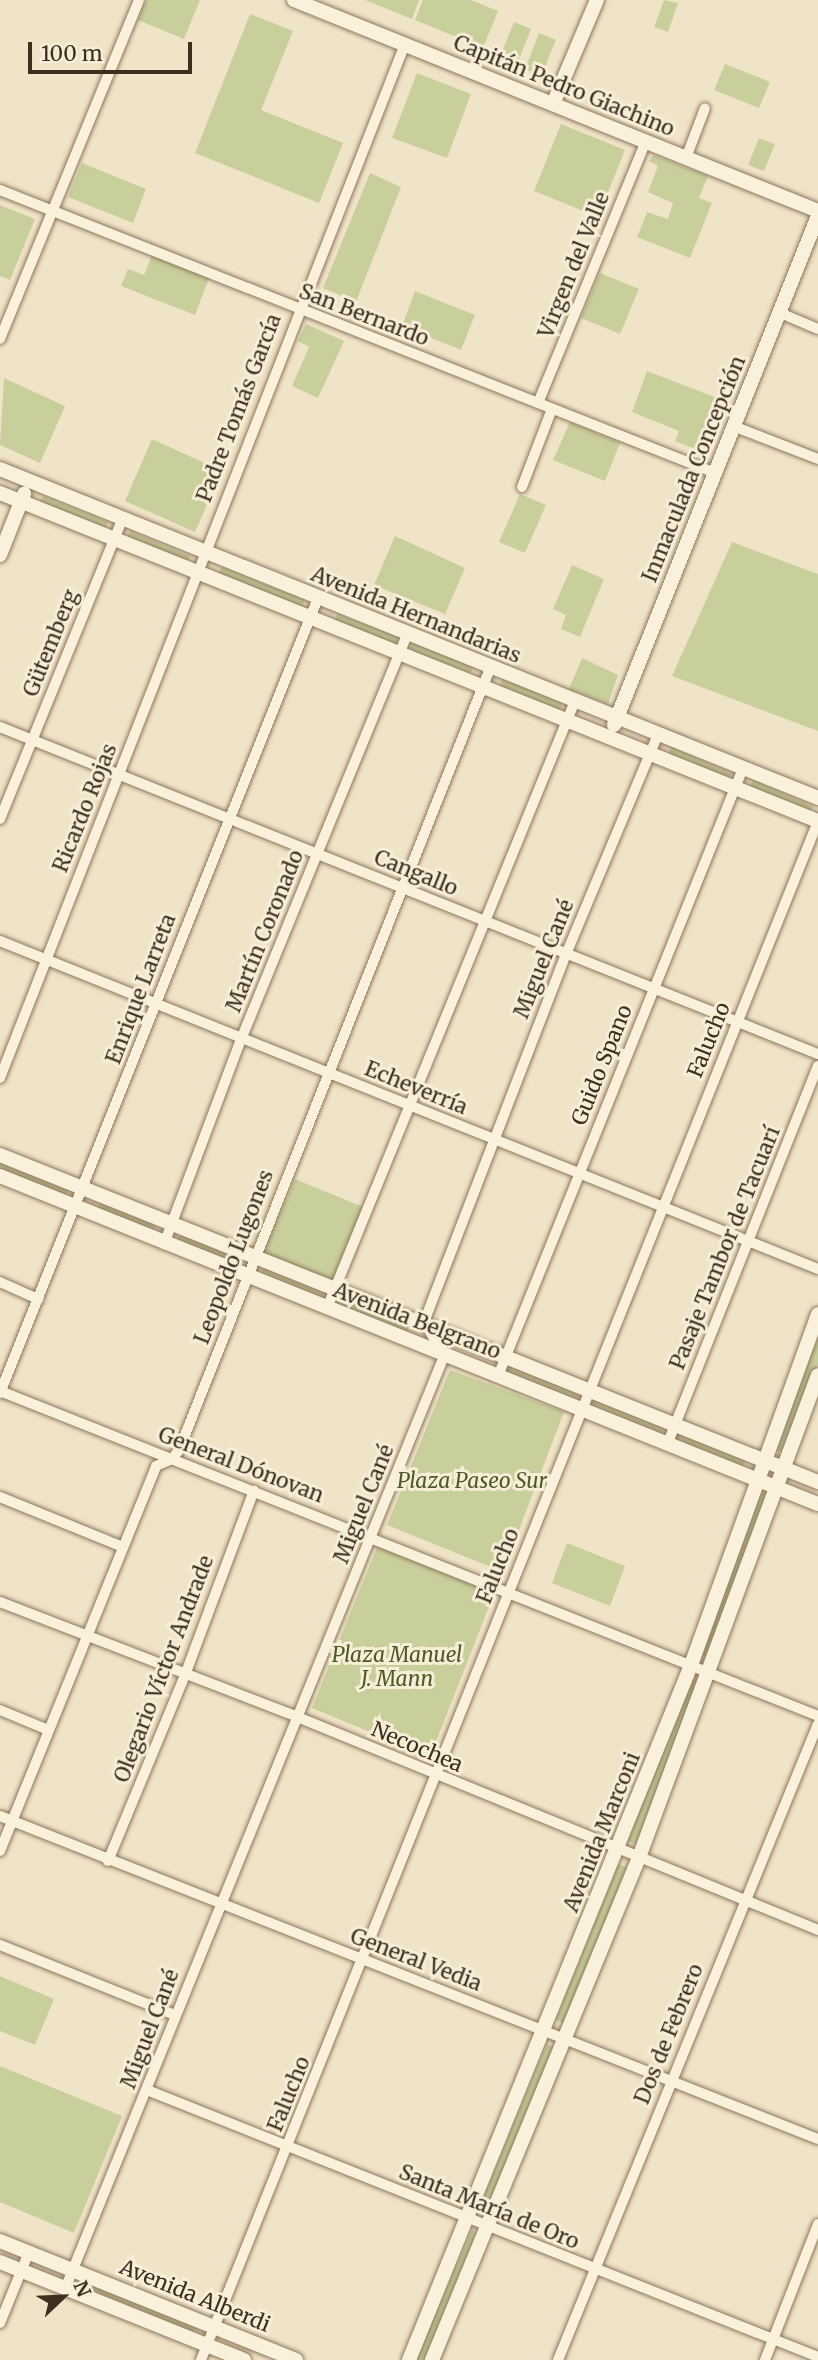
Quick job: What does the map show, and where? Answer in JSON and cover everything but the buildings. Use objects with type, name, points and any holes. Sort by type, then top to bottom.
[{"type":"main road","name":"Capitán Pedro Giachino","points":[[295,0],[818,213]]},
{"type":"main road","points":[[553,104],[597,0]]},
{"type":"main road","name":"Inmaculada Concepción","points":[[609,737],[818,213]]},
{"type":"main road","name":"Avenida Hernandarias","points":[[0,469],[29,483],[818,798]]},
{"type":"main road","points":[[0,555],[29,483]]},
{"type":"main road","name":"Avenida Hernandarias","points":[[0,493],[818,821]]},
{"type":"main road","name":"Avenida Belgrano","points":[[0,1155],[424,1322],[818,1482]]},
{"type":"main road","name":"Avenida Belgrano","points":[[0,1176],[818,1504]]},
{"type":"main road","name":"Avenida Marconi","points":[[410,2360],[691,1665],[818,1314]]},
{"type":"main road","name":"Avenida Marconi","points":[[432,2360],[490,2226],[638,1860],[710,1673],[818,1375]]},
{"type":"main road","name":"Avenida Alberdi","points":[[0,2241],[296,2360]]},
{"type":"main road","name":"Avenida Alberdi","points":[[0,2262],[244,2360]]},
{"type":"street","points":[[0,339],[139,0]]},
{"type":"street","name":"Padre Tomás García","points":[[203,552],[405,44]]},
{"type":"street","points":[[686,158],[705,108]]},
{"type":"street","name":"Virgen del Valle","points":[[538,403],[646,141]]},
{"type":"street","name":"San Bernardo","points":[[0,190],[298,310],[715,472]]},
{"type":"street","points":[[778,313],[818,329]]},
{"type":"street","points":[[522,487],[552,409]]},
{"type":"street","points":[[733,426],[818,459]]},
{"type":"street","name":"Gütemberg","points":[[0,819],[121,520]]},
{"type":"street","name":"Ricardo Rojas","points":[[0,1078],[201,573],[203,552]]},
{"type":"street","name":"Enrique Larreta","points":[[0,1392],[85,1189],[155,1002],[318,598]]},
{"type":"street","name":"Martín Coronado","points":[[164,1244],[242,1037],[407,634]]},
{"type":"street","name":"Leopoldo Lugones","points":[[0,1851],[156,1465],[172,1460],[491,666]]},
{"type":"street","points":[[327,1308],[575,701]]},
{"type":"street","name":"Cangallo","points":[[0,727],[318,852],[402,890],[818,1054]]},
{"type":"street","name":"Miguel Cané","points":[[424,1322],[567,953],[658,734]]},
{"type":"street","name":"Guido Spano","points":[[498,1376],[743,768]]},
{"type":"street","name":"Falucho","points":[[201,2360],[364,1961],[508,1591],[818,821]]},
{"type":"street","name":"Echeverría","points":[[0,941],[242,1037],[495,1142],[818,1269]]},
{"type":"street","name":"Pasaje Tambor de Tacuarí","points":[[667,1445],[818,1066]]},
{"type":"street","points":[[0,1282],[38,1298]]},
{"type":"street","points":[[424,1322],[444,1356]]},
{"type":"street","name":"Miguel Cané","points":[[65,2289],[295,1716],[372,1537],[444,1356]]},
{"type":"street","name":"General Dónovan","points":[[0,1392],[254,1490],[818,1716]]},
{"type":"street","name":"Olegario Víctor Andrade","points":[[108,1861],[185,1675],[254,1490]]},
{"type":"street","points":[[0,1497],[123,1547]]},
{"type":"street","name":"Necochea","points":[[0,1602],[295,1716],[638,1860],[818,1930]]},
{"type":"street","points":[[0,1710],[48,1730]]},
{"type":"street","name":"Dos de Febrero","points":[[558,2360],[670,2080],[818,1724]]},
{"type":"street","name":"General Vedia","points":[[0,1816],[108,1861],[818,2139]]},
{"type":"street","points":[[0,1945],[175,2015]]},
{"type":"street","name":"Santa María de Oro","points":[[147,2090],[818,2357]]},
{"type":"street","points":[[765,2360],[818,2224]]},
{"type":"street","points":[[0,2323],[29,2252]]},
{"type":"green space","points":[[146,0],[200,0],[184,39],[138,20]]},
{"type":"green space","points":[[365,0],[419,0],[412,19]]},
{"type":"green space","points":[[423,0],[471,0],[498,11],[483,48],[415,20]]},
{"type":"green space","points":[[664,0],[678,3],[668,32],[654,27]]},
{"type":"green space","points":[[250,14],[293,31],[261,110],[343,143],[319,203],[195,153]]},
{"type":"green space","points":[[514,22],[531,29],[517,64],[500,57]]},
{"type":"green space","points":[[539,33],[556,40],[541,76],[525,69]]},
{"type":"green space","points":[[725,64],[770,82],[759,108],[714,90]]},
{"type":"green space","points":[[417,73],[471,94],[447,158],[392,138]]},
{"type":"green space","points":[[561,124],[625,150],[598,217],[534,191]]},
{"type":"green space","points":[[759,138],[775,144],[764,171],[748,165]]},
{"type":"green space","points":[[653,155],[708,176],[699,198],[712,203],[690,258],[637,237],[647,212],[668,219],[673,203],[648,192],[658,166],[649,161]]},
{"type":"green space","points":[[82,163],[146,189],[133,223],[68,197]]},
{"type":"green space","points":[[370,173],[401,187],[356,302],[323,288]]},
{"type":"green space","points":[[0,205],[35,219],[10,280],[0,276]]},
{"type":"green space","points":[[152,255],[209,278],[195,315],[121,286],[128,269],[144,275]]},
{"type":"green space","points":[[600,273],[639,289],[620,334],[581,318]]},
{"type":"green space","points":[[415,291],[475,315],[461,350],[402,326]]},
{"type":"green space","points":[[306,324],[344,341],[318,398],[292,386],[309,347],[298,341]]},
{"type":"green space","points":[[647,371],[730,403],[725,416],[712,411],[697,450],[675,441],[679,431],[632,412]]},
{"type":"green space","points":[[4,378],[65,406],[40,463],[0,445]]},
{"type":"green space","points":[[570,422],[620,443],[605,481],[553,460]]},
{"type":"green space","points":[[152,439],[222,471],[195,532],[125,501]]},
{"type":"green space","points":[[520,494],[546,505],[525,553],[499,542]]},
{"type":"green space","points":[[43,496],[108,522],[105,529],[40,503]]},
{"type":"green space","points":[[130,531],[190,556],[187,562],[127,538]]},
{"type":"green space","points":[[395,536],[465,568],[445,614],[374,585]]},
{"type":"green space","points":[[732,542],[818,574],[818,731],[672,676]]},
{"type":"green space","points":[[572,565],[604,579],[580,637],[561,629],[566,615],[553,609]]},
{"type":"green space","points":[[221,567],[305,600],[302,607],[219,574]]},
{"type":"green space","points":[[337,614],[398,637],[395,644],[335,620]]},
{"type":"green space","points":[[413,643],[473,667],[471,673],[410,650]]},
{"type":"green space","points":[[582,658],[618,675],[608,704],[569,689]]},
{"type":"green space","points":[[502,679],[563,703],[560,710],[500,686]]},
{"type":"green space","points":[[671,747],[731,773],[728,780],[668,755]]},
{"type":"green space","points":[[753,780],[813,806],[810,813],[750,787]]},
{"type":"green space","points":[[0,1163],[69,1189],[66,1197],[0,1170]]},
{"type":"green space","points":[[295,1179],[363,1207],[333,1281],[263,1253]]},
{"type":"green space","points":[[100,1203],[156,1225],[155,1230],[97,1209]]},
{"type":"green space","points":[[180,1235],[241,1257],[238,1264],[177,1241]]},
{"type":"green space","points":[[264,1267],[324,1293],[322,1300],[261,1274]]},
{"type":"green space","points":[[338,1298],[409,1327],[405,1336],[335,1307]]},
{"type":"green space","points":[[818,1334],[818,1363],[785,1453],[775,1450]]},
{"type":"green space","points":[[510,1363],[580,1391],[577,1400],[506,1372]]},
{"type":"green space","name":"Plaza Paseo Sur","points":[[450,1370],[564,1412],[503,1572],[387,1525]]},
{"type":"green space","points":[[594,1398],[665,1426],[661,1435],[590,1407]]},
{"type":"green space","points":[[676,1431],[747,1459],[743,1467],[673,1439]]},
{"type":"green space","points":[[760,1492],[771,1495],[711,1659],[701,1655]]},
{"type":"green space","points":[[567,1543],[625,1566],[610,1606],[552,1583]]},
{"type":"green space","name":"Plaza Manuel J. Mann","points":[[378,1545],[494,1594],[430,1757],[312,1708]]},
{"type":"green space","points":[[693,1679],[701,1682],[636,1844],[627,1841]]},
{"type":"green space","points":[[618,1864],[627,1867],[565,2024],[556,2020]]},
{"type":"green space","points":[[0,1976],[54,1999],[35,2045],[0,2031]]},
{"type":"green space","points":[[547,2044],[556,2048],[490,2207],[481,2203]]},
{"type":"green space","points":[[0,2066],[122,2116],[74,2233],[0,2202]]},
{"type":"green space","points":[[472,2230],[479,2234],[424,2360],[416,2360]]},
{"type":"green space","points":[[88,2280],[197,2326],[194,2333],[85,2287]]}]
